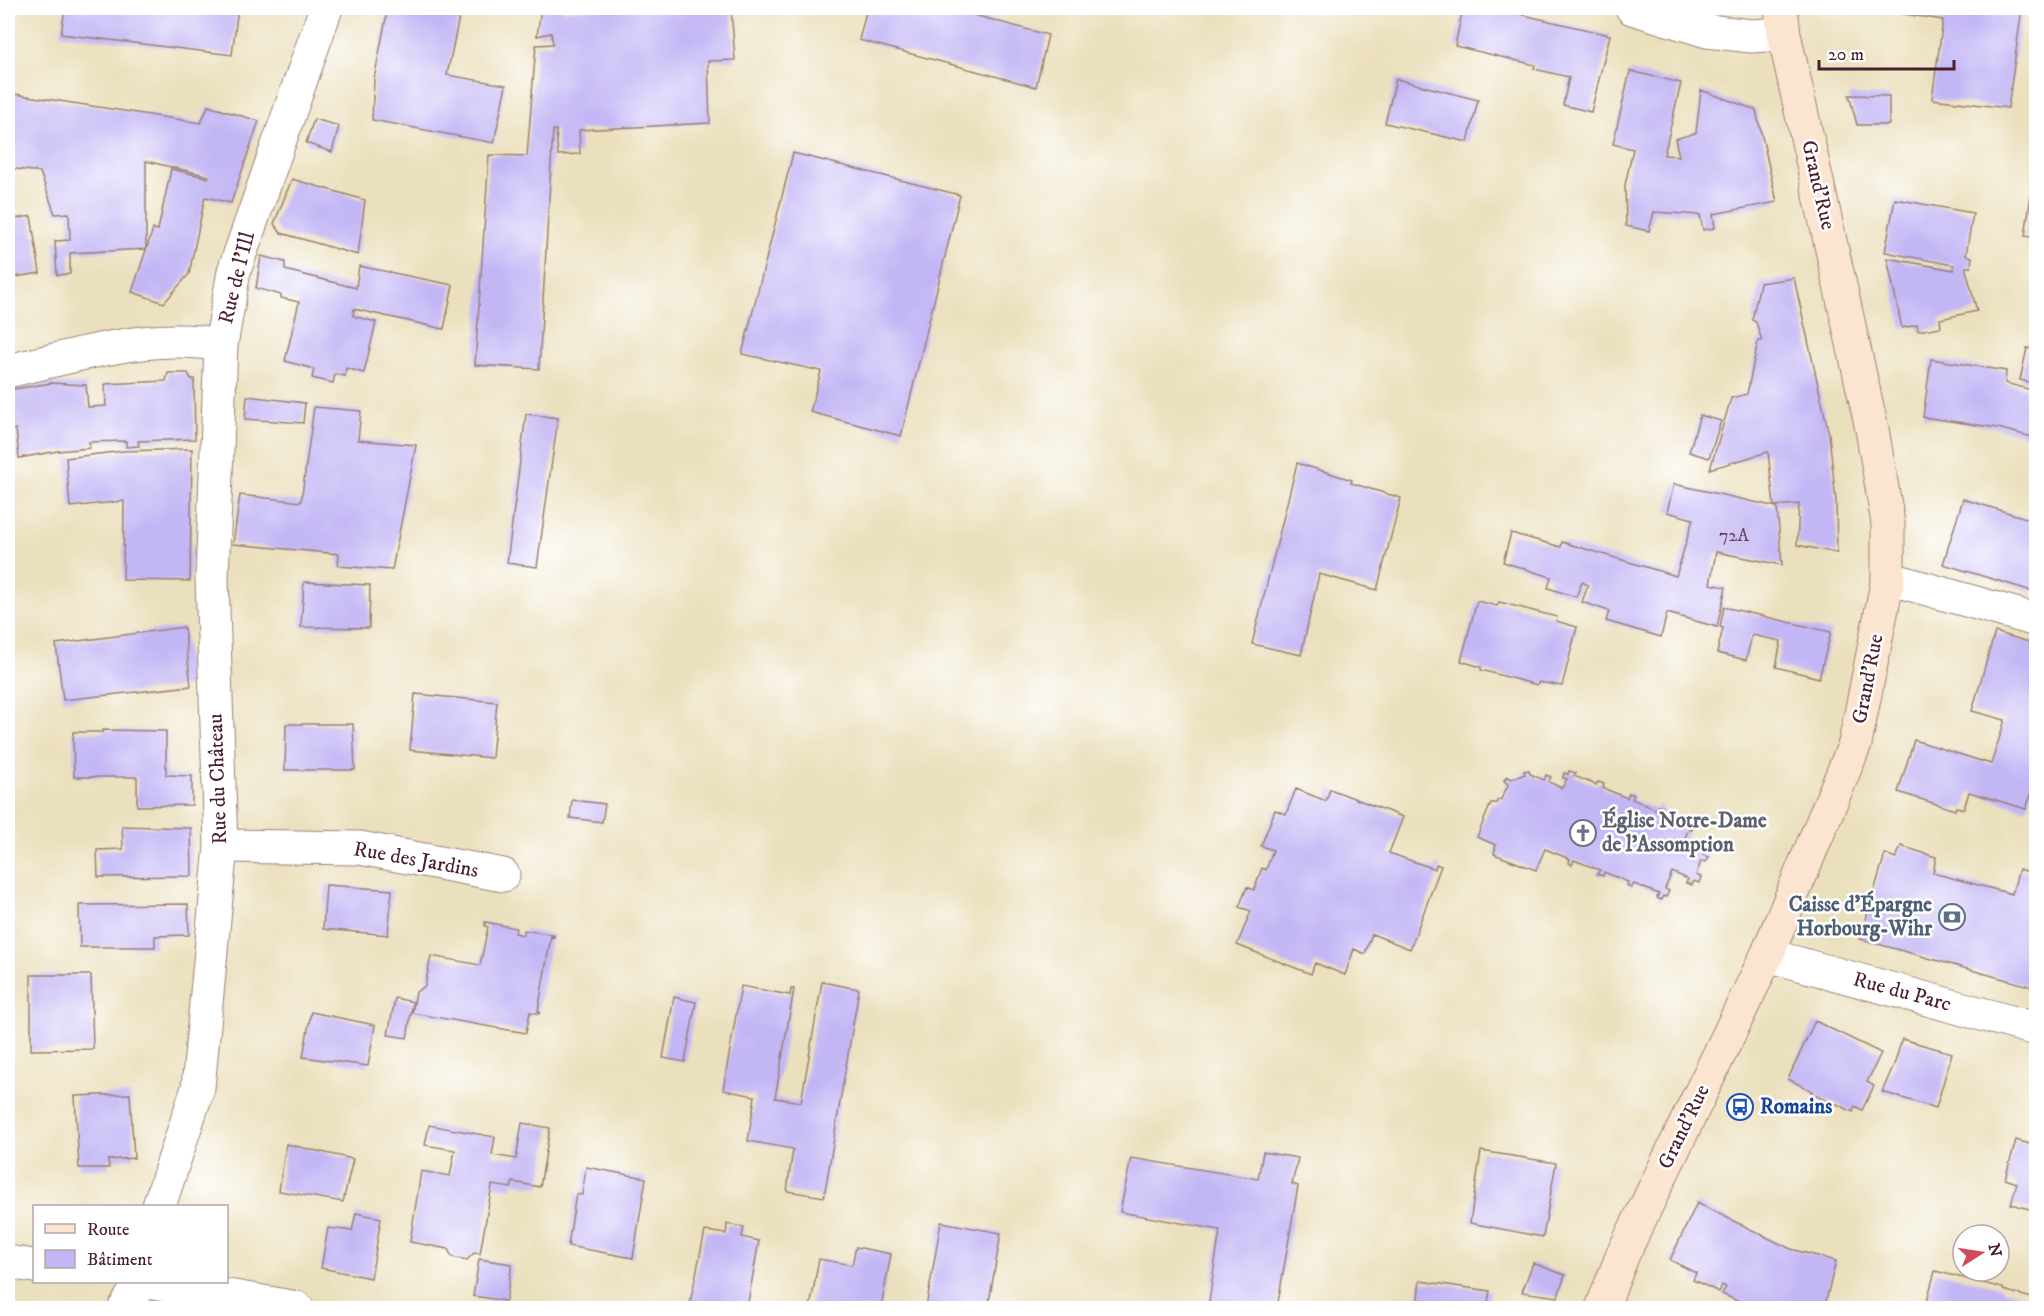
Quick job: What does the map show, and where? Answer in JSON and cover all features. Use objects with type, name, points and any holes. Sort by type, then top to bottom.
[{"type":"main road","name":"Grand'Rue","points":[[1602,1308],[1623,1254],[1767,955],[1855,744],[1888,578],[1888,523],[1872,429],[1783,21]]},
{"type":"street","name":"Rue de l'Ill","points":[[8,371],[145,342],[196,340],[220,345],[234,271],[326,8]]},
{"type":"street","points":[[1632,8],[1707,31],[1751,36],[1783,21]]},
{"type":"street","name":"Rue du Château","points":[[159,1205],[198,1088],[221,846],[212,579],[220,345]]},
{"type":"street","points":[[1888,578],[2037,620]]},
{"type":"street","name":"Rue des Jardins","points":[[221,846],[360,848],[503,875]]},
{"type":"street","name":"Rue du Parc","points":[[1767,955],[2037,1029]]},
{"type":"street","points":[[8,1262],[33,1266]]},
{"type":"street","points":[[125,1308],[140,1283]]},
{"type":"street","points":[[158,1283],[297,1308]]},
{"type":"building","points":[[65,8],[238,8],[232,55],[61,34]]},
{"type":"building","points":[[388,8],[461,8],[447,75],[506,85],[494,143],[372,120],[374,79]]},
{"type":"building","points":[[541,8],[564,8],[563,10],[731,8],[735,60],[708,61],[710,123],[579,130],[580,154],[558,155],[556,130],[553,130],[539,369],[475,365],[489,155],[527,156],[536,45],[553,44],[551,33],[537,36]]},
{"type":"building","points":[[867,8],[948,8],[1048,35],[1036,87],[859,40]]},
{"type":"building","points":[[1463,8],[1493,8],[1610,35],[1591,112],[1563,105],[1569,77],[1534,69],[1535,65],[1455,46]]},
{"type":"building","points":[[1865,8],[2022,8],[2008,108],[1932,99],[1943,20]]},
{"type":"building","points":[[1630,71],[1681,83],[1664,155],[1679,156],[1675,139],[1696,133],[1701,90],[1756,110],[1777,202],[1713,214],[1715,228],[1703,230],[1700,215],[1654,212],[1649,231],[1626,226],[1625,185],[1633,149],[1613,144]]},
{"type":"building","points":[[1396,79],[1478,100],[1468,142],[1385,123]]},
{"type":"building","points":[[8,93],[201,123],[208,106],[259,121],[231,203],[205,197],[189,274],[164,303],[132,292],[153,229],[158,230],[171,169],[208,178],[209,176],[146,161],[146,249],[70,253],[70,274],[57,275],[55,241],[70,240],[69,213],[55,214],[40,172],[8,168]]},
{"type":"building","points":[[1849,95],[1889,96],[1889,125],[1857,125]]},
{"type":"building","points":[[314,119],[339,126],[332,152],[306,143]]},
{"type":"building","points":[[793,153],[960,195],[901,436],[810,412],[821,371],[742,354]]},
{"type":"building","points":[[2036,168],[2036,238],[2025,236]]},
{"type":"building","points":[[292,179],[365,200],[358,255],[281,233],[274,224]]},
{"type":"building","points":[[1895,199],[1973,213],[1966,255],[1972,257],[1971,267],[1966,267],[1966,270],[1977,311],[1940,319],[1941,327],[1918,331],[1917,325],[1902,328],[1887,258],[1954,270],[1954,265],[1885,252]]},
{"type":"building","points":[[31,216],[40,273],[8,278],[8,220]]},
{"type":"building","points":[[261,256],[285,262],[285,270],[356,288],[359,266],[453,285],[444,329],[354,309],[353,316],[376,322],[364,373],[346,368],[345,376],[335,374],[333,383],[312,378],[314,369],[285,361],[299,302],[256,288]]},
{"type":"building","points":[[1794,278],[1829,434],[1836,501],[1837,553],[1797,545],[1799,504],[1774,506],[1768,452],[1710,469],[1731,398],[1747,394],[1758,341],[1762,341],[1756,322],[1752,320],[1760,283]]},
{"type":"building","points":[[2027,348],[2036,350],[2036,384],[2020,380]]},
{"type":"building","points":[[1931,359],[2006,371],[2005,383],[2036,391],[2036,438],[1998,428],[1923,417]]},
{"type":"building","points":[[168,373],[188,373],[191,379],[194,379],[195,439],[138,441],[139,446],[126,447],[126,441],[89,442],[90,448],[19,458],[16,429],[8,431],[8,390],[51,383],[86,385],[88,407],[106,406],[105,384],[166,381]]},
{"type":"building","points":[[247,396],[305,403],[303,423],[245,419]]},
{"type":"building","points":[[314,407],[361,411],[358,440],[416,445],[392,570],[338,566],[339,554],[233,544],[240,495],[301,502]]},
{"type":"building","points":[[526,414],[558,418],[537,567],[507,563]]},
{"type":"building","points":[[1700,415],[1721,421],[1709,458],[1689,452]]},
{"type":"building","points":[[192,449],[190,581],[123,580],[124,501],[70,507],[66,458],[123,451]]},
{"type":"building","points":[[1297,463],[1401,498],[1377,590],[1319,574],[1301,655],[1252,644]]},
{"type":"building","points":[[1674,484],[1777,507],[1782,565],[1716,552],[1710,584],[1726,587],[1717,627],[1667,613],[1661,637],[1606,621],[1609,611],[1582,602],[1588,585],[1582,582],[1576,597],[1548,588],[1551,577],[1503,562],[1511,533],[1561,547],[1562,542],[1676,576],[1693,519],[1667,512]]},
{"type":"building","points":[[1963,499],[2036,521],[2036,578],[2032,591],[1943,564]]},
{"type":"building","points":[[304,582],[370,585],[369,628],[301,627]]},
{"type":"building","points":[[1477,601],[1497,606],[1499,602],[1557,617],[1556,621],[1577,627],[1562,686],[1539,682],[1537,685],[1481,670],[1481,667],[1461,661]]},
{"type":"building","points":[[1724,607],[1831,632],[1819,678],[1776,667],[1781,641],[1752,635],[1746,660],[1717,653],[1723,628],[1720,627]]},
{"type":"building","points":[[184,627],[191,686],[63,700],[56,644]]},
{"type":"building","points":[[1995,632],[2036,644],[2036,780],[2026,809],[1969,792],[1964,809],[1956,807],[1955,810],[1898,792],[1914,740],[1991,764],[2005,720],[1972,711]]},
{"type":"building","points":[[415,694],[497,702],[492,758],[410,750]]},
{"type":"building","points":[[286,724],[353,724],[355,770],[285,770]]},
{"type":"building","points":[[103,730],[166,731],[166,775],[192,776],[192,805],[137,806],[137,777],[74,777],[73,732],[103,732]]},
{"type":"building","name":"Église Notre-Dame de l'Assomption","points":[[1529,770],[1530,774],[1544,780],[1546,775],[1551,777],[1549,782],[1562,788],[1567,779],[1563,778],[1564,773],[1568,774],[1569,771],[1576,773],[1574,776],[1596,785],[1598,782],[1604,784],[1603,788],[1627,798],[1629,793],[1634,795],[1632,799],[1657,810],[1658,805],[1663,807],[1661,811],[1685,821],[1687,817],[1692,819],[1691,823],[1695,824],[1692,829],[1689,828],[1682,846],[1698,853],[1699,847],[1705,850],[1703,855],[1709,857],[1706,862],[1701,861],[1696,875],[1701,877],[1699,883],[1694,881],[1692,885],[1686,883],[1688,879],[1672,872],[1665,889],[1669,891],[1661,900],[1657,898],[1659,894],[1634,884],[1631,888],[1627,885],[1628,882],[1604,872],[1603,876],[1597,874],[1600,870],[1574,860],[1572,865],[1569,863],[1570,859],[1545,849],[1536,870],[1494,854],[1496,845],[1477,837],[1491,803],[1497,803],[1497,800],[1501,799],[1508,785],[1504,780],[1507,776],[1512,779]]},
{"type":"building","points":[[1296,789],[1326,801],[1330,789],[1403,817],[1389,853],[1435,869],[1436,864],[1441,866],[1410,949],[1372,934],[1365,954],[1354,949],[1345,975],[1315,963],[1311,974],[1237,945],[1251,911],[1239,907],[1247,887],[1254,890],[1262,868],[1266,870],[1273,850],[1261,846],[1275,810],[1286,814]]},
{"type":"building","points":[[572,800],[605,804],[602,822],[570,818]]},
{"type":"building","points":[[122,826],[191,828],[192,876],[98,877],[97,850],[123,849]]},
{"type":"building","name":"Caisse d'Épargne Horbourg-Wihr","points":[[1901,846],[1936,857],[1933,873],[2012,894],[2019,869],[2036,874],[2036,988],[1860,939],[1885,854],[1896,858]]},
{"type":"building","points":[[326,885],[392,890],[388,935],[323,929]]},
{"type":"building","points":[[188,904],[189,935],[155,936],[155,947],[80,947],[79,905]]},
{"type":"building","points":[[485,922],[516,928],[515,933],[523,935],[524,930],[554,935],[554,937],[551,936],[538,1011],[540,1012],[539,1014],[530,1012],[526,1033],[412,1013],[416,992],[425,986],[431,956],[480,965],[488,927],[485,926]]},
{"type":"building","points":[[31,975],[91,975],[93,1049],[31,1050]]},
{"type":"building","points":[[822,982],[859,989],[824,1197],[787,1191],[793,1149],[748,1141],[755,1096],[723,1090],[741,986],[790,995],[791,989],[794,989],[775,1098],[801,1102]]},
{"type":"building","points":[[674,997],[696,1002],[685,1062],[663,1058]]},
{"type":"building","points":[[395,998],[413,1002],[407,1038],[388,1035]]},
{"type":"building","points":[[311,1012],[375,1025],[368,1066],[303,1057]]},
{"type":"building","points":[[1815,1021],[1881,1053],[1867,1082],[1874,1086],[1862,1110],[1855,1106],[1853,1112],[1829,1100],[1828,1102],[1788,1079]]},
{"type":"building","points":[[1902,1039],[1952,1053],[1936,1108],[1882,1092]]},
{"type":"building","points":[[130,1094],[134,1158],[108,1160],[109,1168],[79,1168],[75,1096]]},
{"type":"building","points":[[522,1123],[550,1128],[540,1187],[513,1182],[511,1188],[492,1185],[480,1254],[474,1253],[467,1260],[452,1257],[448,1249],[410,1242],[421,1171],[450,1176],[455,1150],[425,1145],[429,1125],[495,1137],[492,1155],[516,1159]]},
{"type":"building","points":[[2016,1140],[2030,1144],[2030,1141],[2036,1143],[2036,1211],[2011,1204],[2017,1183],[2005,1179]]},
{"type":"building","points":[[286,1144],[353,1159],[343,1202],[279,1191]]},
{"type":"building","points":[[1481,1151],[1556,1163],[1543,1237],[1470,1223]]},
{"type":"building","points":[[1263,1152],[1298,1158],[1292,1184],[1298,1186],[1277,1308],[1208,1308],[1220,1230],[1120,1212],[1131,1158],[1258,1179]]},
{"type":"building","points":[[586,1167],[646,1178],[633,1258],[568,1246],[576,1194],[582,1195]]},
{"type":"building","points":[[1697,1203],[1791,1249],[1836,1261],[1824,1308],[1753,1308],[1722,1294],[1726,1287],[1722,1285],[1719,1292],[1693,1280],[1696,1273],[1670,1260]]},
{"type":"building","points":[[356,1213],[381,1218],[371,1278],[321,1268],[328,1228],[352,1231]]},
{"type":"building","points":[[941,1222],[1001,1233],[988,1308],[926,1308]]},
{"type":"building","points":[[727,1224],[744,1227],[742,1237],[759,1241],[747,1308],[725,1308],[690,1303],[705,1231],[726,1234]]},
{"type":"building","points":[[856,1247],[891,1254],[881,1308],[810,1308],[819,1259],[852,1265]]},
{"type":"building","points":[[479,1259],[512,1264],[506,1301],[473,1296]]},
{"type":"building","points":[[1533,1263],[1565,1275],[1558,1297],[1522,1292]]},
{"type":"building","points":[[1935,1271],[1951,1275],[1951,1283],[1983,1283],[2036,1299],[2036,1308],[1925,1308]]},
{"type":"building","points":[[1420,1281],[1490,1291],[1487,1308],[1458,1305],[1458,1308],[1449,1308],[1417,1304]]},
{"type":"place","name":"Église Notre-Dame de l'Assomption","points":[[1583,833]]},
{"type":"place","name":"Caisse d'Épargne Horbourg-Wihr","points":[[1952,917]]},
{"type":"place","name":"Romains","points":[[1740,1107]]}]
